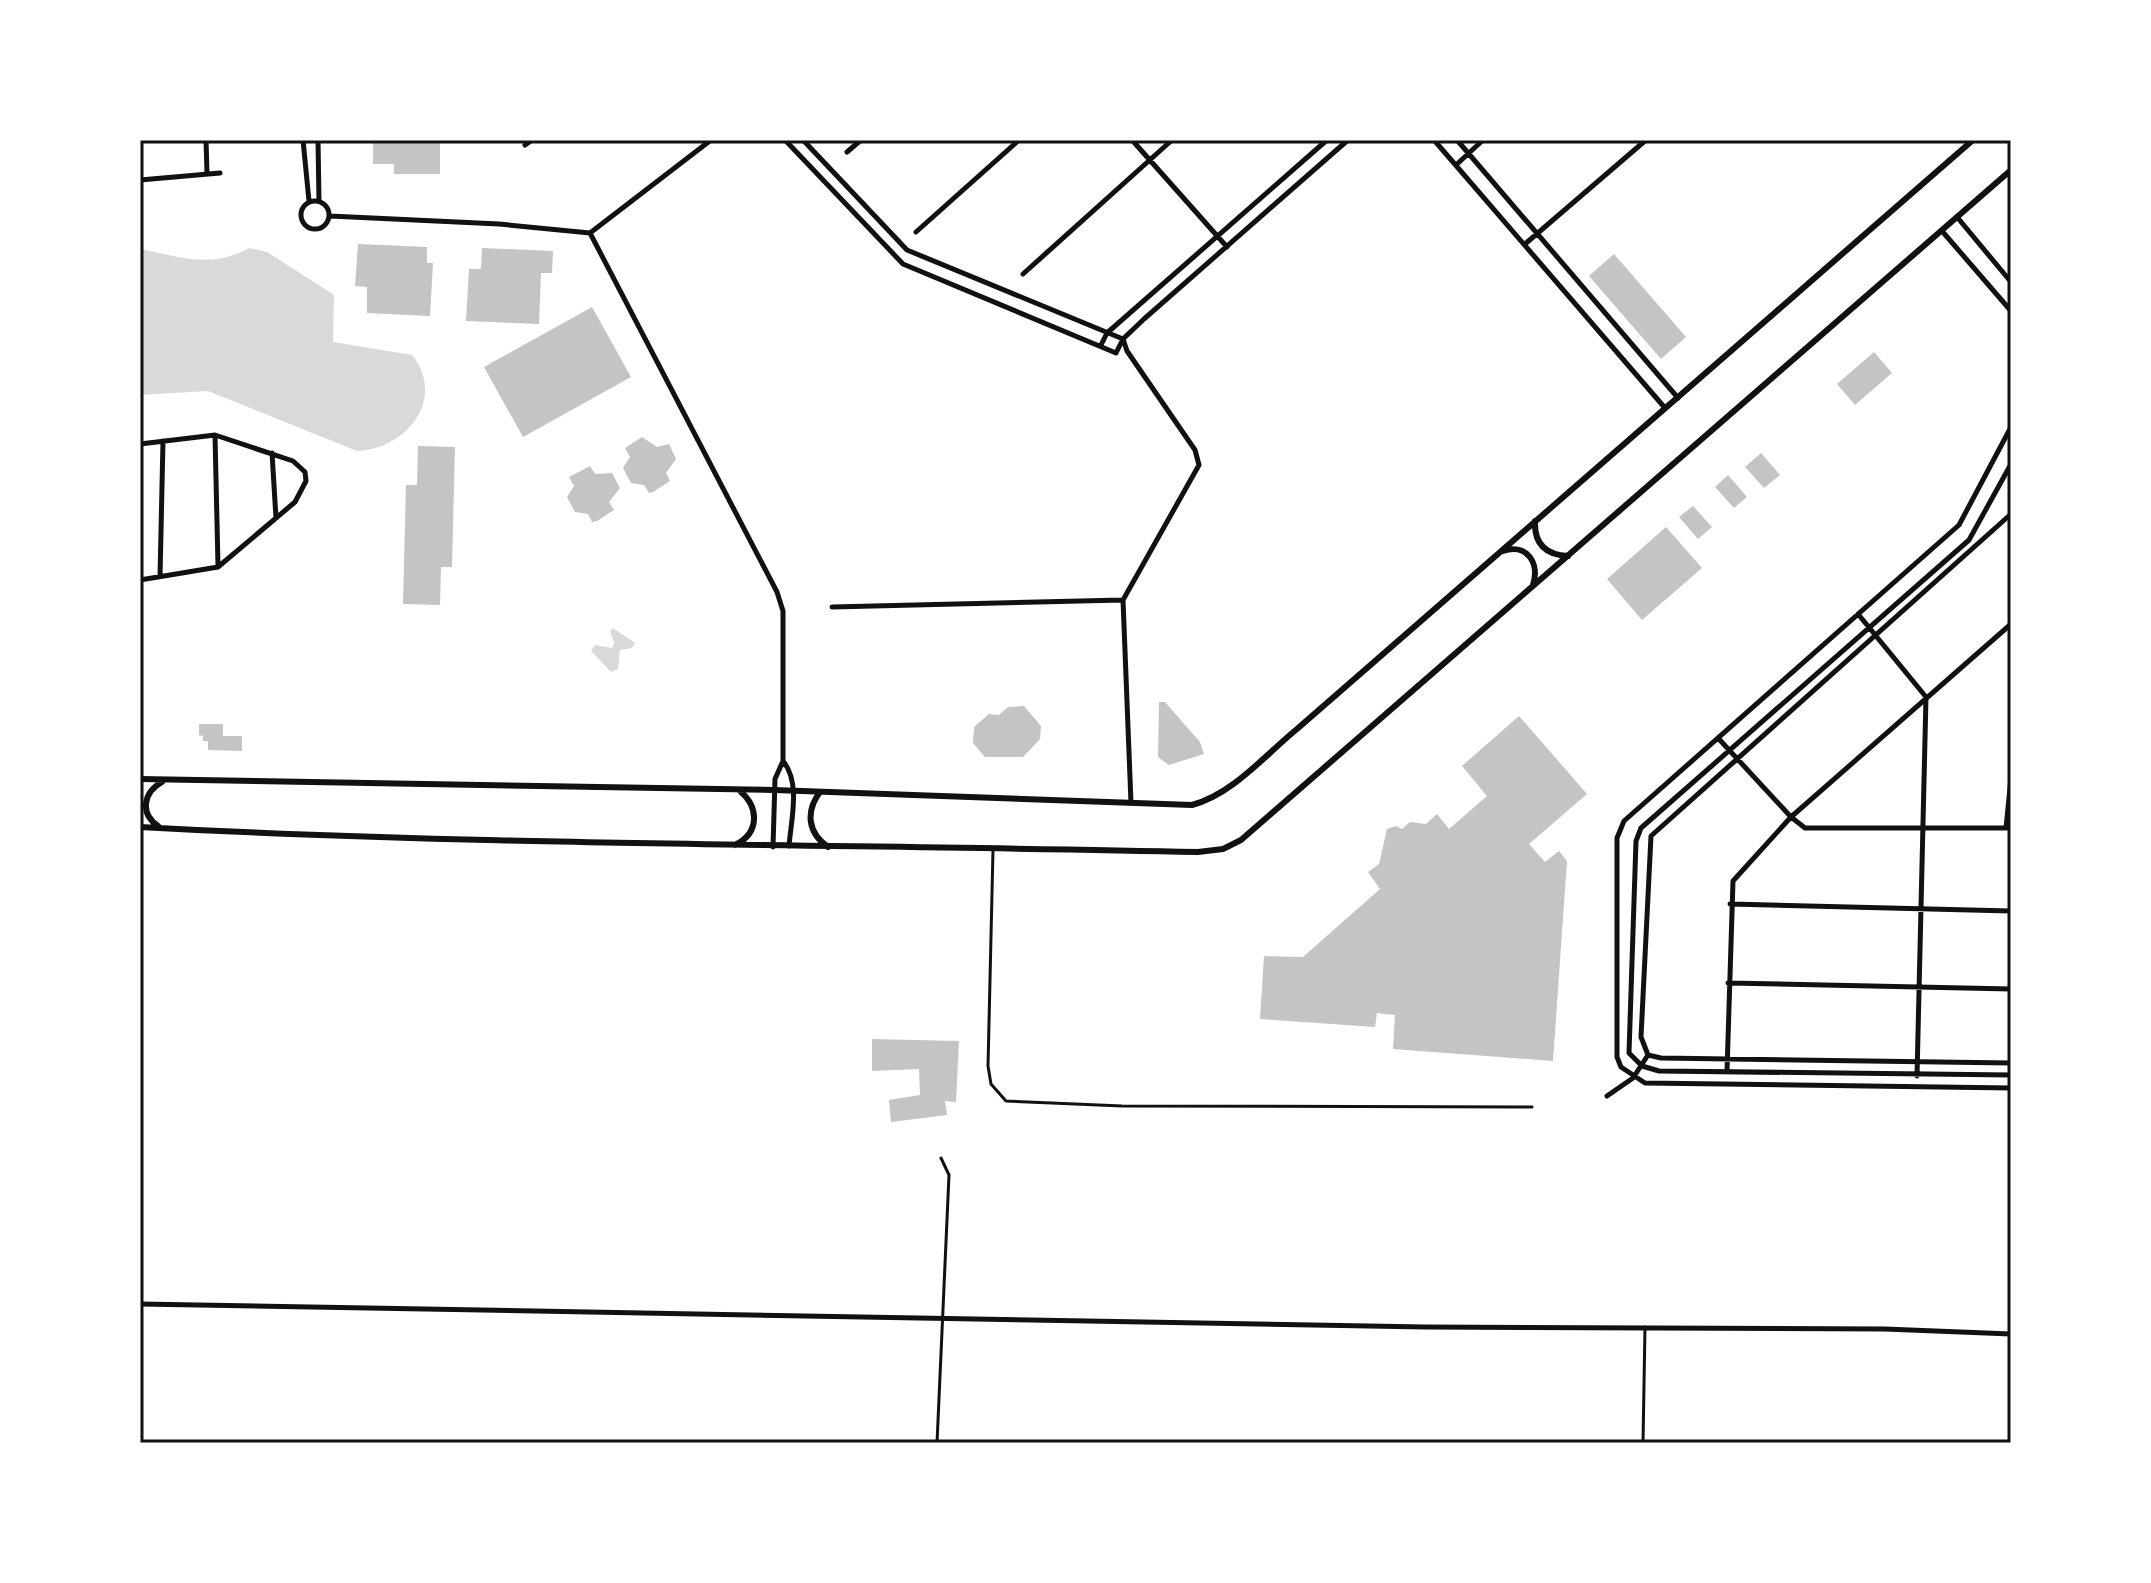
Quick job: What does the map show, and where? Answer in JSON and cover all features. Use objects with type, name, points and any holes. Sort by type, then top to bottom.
[{"type":"street","points":[[206,140],[207,174]]},
{"type":"street","points":[[303,140],[309,201],[302,209],[301,219],[306,227],[316,230],[325,225],[330,216],[327,207],[319,201],[309,201]]},
{"type":"street","points":[[318,140],[319,201]]},
{"type":"street","points":[[525,145],[532,140]]},
{"type":"street","points":[[330,216],[499,224],[590,233],[711,140]]},
{"type":"street","points":[[785,140],[903,264],[1116,353],[1128,352]]},
{"type":"street","points":[[803,140],[907,250],[1123,339],[1128,352],[1195,450],[1199,465],[1123,600],[1131,803]]},
{"type":"street","points":[[847,152],[861,140]]},
{"type":"street","points":[[916,232],[1019,140]]},
{"type":"street","points":[[1132,140],[1227,247]]},
{"type":"street","points":[[1023,274],[1172,140]]},
{"type":"street","points":[[1101,345],[1107,333],[1327,140]]},
{"type":"street","points":[[1116,353],[1123,339],[1348,140]]},
{"type":"street","points":[[1434,140],[1665,408]]},
{"type":"street","points":[[1457,140],[1678,398]]},
{"type":"street","points":[[1456,165],[1483,140]]},
{"type":"street","points":[[1525,244],[1646,140]]},
{"type":"street","points":[[140,779],[774,790],[1192,805],[1222,792],[1973,140]]},
{"type":"street","points":[[140,827],[773,847],[993,846],[1198,852],[1223,849],[1241,840],[2011,170]]},
{"type":"street","points":[[140,180],[220,173]]},
{"type":"street","points":[[1957,217],[2011,282]]},
{"type":"street","points":[[1942,231],[2011,311]]},
{"type":"street","points":[[590,233],[777,592],[783,611],[783,761],[778,768],[774,790],[773,847]]},
{"type":"street","points":[[2011,427],[1959,525],[1624,821],[1617,838],[1617,1057],[1621,1067],[1633,1078],[1645,1083],[2011,1088],[2011,1076],[1659,1071],[1642,1066],[1629,1053],[1636,841],[1641,828],[1870,629],[1972,535],[2011,464]]},
{"type":"street","points":[[215,435],[218,567]]},
{"type":"street","points":[[140,444],[215,435],[299,465],[306,481],[295,502],[218,567],[140,580]]},
{"type":"street","points":[[160,577],[163,441]]},
{"type":"street","points":[[272,453],[276,518]]},
{"type":"street","points":[[1607,1096],[1633,1078],[1648,1055],[1641,1037],[1651,836],[2011,514]]},
{"type":"street","points":[[1535,521],[1538,543],[1546,551],[1568,556]]},
{"type":"street","points":[[1972,535],[1979,543]]},
{"type":"street","points":[[1500,552],[1512,548],[1525,551],[1534,561],[1537,574],[1532,587]]},
{"type":"street","points":[[832,607],[1123,600]]},
{"type":"street","points":[[1858,614],[1926,697],[1917,1076]]},
{"type":"street","points":[[1727,1071],[1733,881],[1791,817],[2011,624]]},
{"type":"street","points":[[1718,738],[1791,817],[1805,828],[2008,828],[2011,778]]},
{"type":"street","points":[[783,761],[789,768],[793,791],[789,847]]},
{"type":"street","points":[[161,828],[147,815],[147,795],[153,787],[171,780]]},
{"type":"street","points":[[732,846],[743,841],[755,821],[754,809],[740,791]]},
{"type":"street","points":[[821,792],[810,811],[810,822],[819,841],[828,847]]},
{"type":"street","points":[[1730,904],[2011,911]]},
{"type":"street","points":[[1728,983],[2011,989]]},
{"type":"street","points":[[1648,1055],[1727,1060],[2011,1063]]},
{"type":"street","points":[[1832,1086],[1833,1073]]},
{"type":"street","points":[[140,1304],[2011,1334]]},
{"type":"lane","points":[[993,846],[988,1066],[991,1084],[1006,1101],[1122,1106],[1532,1107]]},
{"type":"lane","points":[[937,1443],[949,1175],[941,1158]]},
{"type":"lane","points":[[1643,1443],[1645,1326]]},
{"type":"shaded area","points":[[249,248],[267,252],[334,295],[333,342],[412,355],[422,372],[425,388],[423,404],[416,419],[405,431],[375,448],[357,451],[208,391],[140,395],[140,249],[208,260]]},
{"type":"shaded area","points":[[613,628],[635,643],[632,648],[620,650],[618,669],[611,672],[591,651],[595,645],[612,648],[614,643],[610,631]]},
{"type":"building","points":[[373,140],[440,140],[440,174],[394,174],[394,164],[373,164]]},
{"type":"building","points":[[358,244],[427,247],[427,263],[433,263],[430,316],[367,313],[367,287],[355,286]]},
{"type":"building","points":[[482,248],[553,251],[552,273],[541,273],[539,324],[466,321],[469,269],[481,269]]},
{"type":"building","points":[[1614,254],[1686,337],[1661,359],[1589,276]]},
{"type":"building","points":[[592,307],[631,377],[523,437],[484,367]]},
{"type":"building","points":[[1874,352],[1892,373],[1855,405],[1837,384]]},
{"type":"building","points":[[642,437],[657,447],[669,444],[676,459],[666,473],[670,481],[649,493],[644,485],[631,483],[623,468],[630,457],[625,448]]},
{"type":"building","points":[[418,446],[455,447],[452,567],[441,567],[440,605],[403,604],[406,485],[417,485]]},
{"type":"building","points":[[1761,453],[1780,475],[1764,488],[1745,467]]},
{"type":"building","points":[[590,466],[595,474],[612,473],[620,488],[609,502],[614,510],[592,522],[588,514],[575,512],[567,497],[574,486],[569,477]]},
{"type":"building","points":[[1728,475],[1747,497],[1734,508],[1715,487]]},
{"type":"building","points":[[1693,506],[1712,527],[1698,539],[1679,517]]},
{"type":"building","points":[[1666,527],[1702,568],[1642,620],[1607,579]]},
{"type":"building","points":[[1159,702],[1165,702],[1200,742],[1204,754],[1169,765],[1158,757]]},
{"type":"building","points":[[1024,706],[1041,726],[1040,739],[1023,757],[985,757],[973,743],[974,727],[989,714],[999,715],[1008,707]]},
{"type":"building","points":[[1519,716],[1587,794],[1529,844],[1545,862],[1559,851],[1567,861],[1553,1061],[1393,1049],[1395,1015],[1377,1013],[1375,1027],[1260,1019],[1264,956],[1303,957],[1380,889],[1368,872],[1379,864],[1387,829],[1396,826],[1402,829],[1410,822],[1426,824],[1437,814],[1449,829],[1487,796],[1462,766]]},
{"type":"building","points":[[199,724],[223,724],[223,736],[242,736],[242,751],[208,750],[208,741],[203,741],[203,736],[199,735]]},
{"type":"building","points":[[872,1039],[959,1041],[956,1102],[945,1101],[947,1115],[891,1122],[889,1100],[920,1095],[919,1069],[872,1071]]}]
